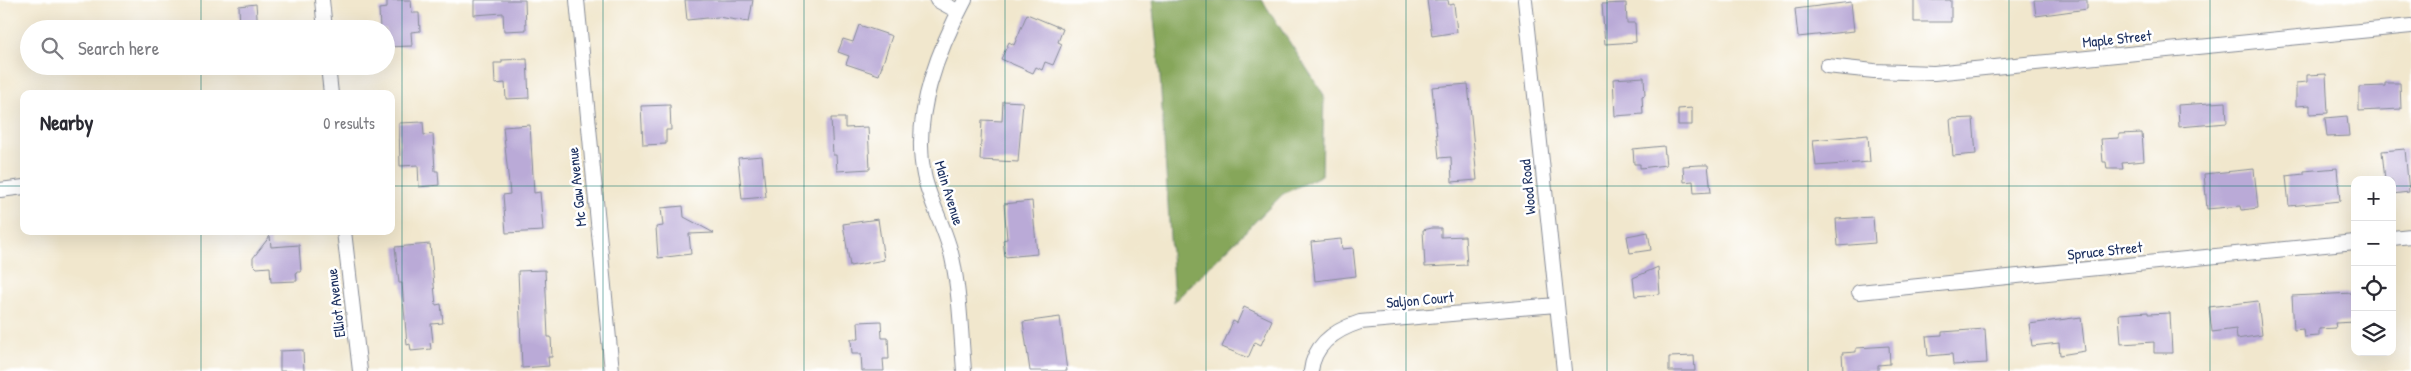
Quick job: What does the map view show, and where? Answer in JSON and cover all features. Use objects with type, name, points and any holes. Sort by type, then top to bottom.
[{"type":"street","points":[[322,0],[323,20]]},
{"type":"street","name":"Mc Gaw Avenue","points":[[577,0],[612,371]]},
{"type":"street","points":[[937,0],[962,6]]},
{"type":"street","name":"Wood Road","points":[[1526,0],[1564,371]]},
{"type":"street","name":"Main Avenue","points":[[962,6],[930,89],[920,142],[924,174],[952,257],[964,371]]},
{"type":"street","name":"Maple Street","points":[[1826,66],[1874,71],[1934,73],[2411,26]]},
{"type":"street","points":[[329,75],[331,90]]},
{"type":"street","points":[[0,190],[20,188]]},
{"type":"street","name":"Elliot Avenue","points":[[344,235],[360,371]]},
{"type":"street","points":[[2396,238],[2411,236]]},
{"type":"street","name":"Spruce Street","points":[[1858,292],[2351,242]]},
{"type":"street","name":"Saljon Court","points":[[1311,371],[1312,357],[1323,342],[1346,327],[1360,322],[1556,305]]},
{"type":"green space","points":[[1152,0],[1262,0],[1324,95],[1322,175],[1283,194],[1174,302],[1160,76]]},
{"type":"building","points":[[387,0],[411,0],[412,13],[419,13],[420,31],[411,32],[412,46],[395,47],[395,20],[380,20],[379,9],[387,8]]},
{"type":"building","points":[[474,0],[525,0],[526,30],[504,31],[503,13],[474,15]]},
{"type":"building","points":[[685,0],[753,0],[749,22],[718,17],[687,20]]},
{"type":"building","points":[[1427,0],[1448,0],[1449,5],[1454,4],[1457,32],[1432,36]]},
{"type":"building","points":[[1914,0],[1951,0],[1951,22],[1914,22]]},
{"type":"building","points":[[2034,0],[2087,0],[2087,9],[2036,16]]},
{"type":"building","points":[[1851,2],[1854,31],[1798,37],[1795,9]]},
{"type":"building","points":[[1626,3],[1627,23],[1635,23],[1636,42],[1605,44],[1602,4]]},
{"type":"building","points":[[256,4],[257,20],[240,20],[239,6]]},
{"type":"building","points":[[1027,14],[1063,29],[1058,42],[1062,44],[1053,65],[1045,62],[1042,70],[1036,67],[1033,73],[1001,59],[1009,42],[1014,45]]},
{"type":"building","points":[[859,25],[892,36],[879,75],[846,64],[849,56],[838,52],[843,39],[853,42]]},
{"type":"building","points":[[527,59],[529,98],[506,99],[505,83],[495,84],[494,63],[502,63],[502,60]]},
{"type":"building","points":[[2326,74],[2328,113],[2310,114],[2310,105],[2296,106],[2296,83],[2307,82],[2307,75]]},
{"type":"building","points":[[1644,77],[1643,114],[1615,116],[1613,79]]},
{"type":"building","points":[[2385,83],[2400,83],[2401,109],[2359,111],[2359,87],[2385,86]]},
{"type":"building","points":[[1468,84],[1477,180],[1452,182],[1451,157],[1439,158],[1432,87]]},
{"type":"building","points":[[1003,101],[1023,102],[1018,162],[980,160],[982,120],[1002,121]]},
{"type":"building","points":[[2226,102],[2227,123],[2179,127],[2178,105]]},
{"type":"building","points":[[670,105],[671,130],[666,130],[666,144],[643,145],[641,106]]},
{"type":"building","points":[[1692,108],[1692,125],[1678,125],[1678,109]]},
{"type":"building","points":[[2347,116],[2349,136],[2327,137],[2325,118]]},
{"type":"building","points":[[831,118],[845,118],[845,128],[868,127],[870,169],[837,171],[836,155],[833,155]]},
{"type":"building","points":[[1973,118],[1976,154],[1953,156],[1950,119]]},
{"type":"building","points":[[423,122],[424,135],[433,134],[435,171],[438,171],[439,185],[419,187],[418,165],[400,166],[399,123]]},
{"type":"building","points":[[530,125],[534,193],[540,192],[543,231],[506,233],[503,195],[510,194],[503,127]]},
{"type":"building","points":[[2142,133],[2144,161],[2122,163],[2123,169],[2107,169],[2106,162],[2103,162],[2101,139],[2119,138],[2119,134]]},
{"type":"building","points":[[1868,135],[1870,162],[1816,166],[1813,140]]},
{"type":"building","points":[[1664,146],[1666,165],[1640,168],[1640,164],[1634,164],[1633,149]]},
{"type":"building","points":[[2405,149],[2409,192],[2396,194],[2396,176],[2385,176],[2382,151]]},
{"type":"building","points":[[762,156],[766,197],[742,199],[738,158]]},
{"type":"building","points":[[1708,165],[1711,192],[1694,193],[1693,181],[1684,182],[1683,166]]},
{"type":"building","points":[[2337,168],[2340,201],[2289,206],[2286,176],[2304,174],[2304,171]]},
{"type":"building","points":[[2254,169],[2258,208],[2242,210],[2241,206],[2207,209],[2204,174]]},
{"type":"building","points":[[1032,201],[1037,254],[1005,257],[1003,240],[1007,239],[1004,204]]},
{"type":"building","points":[[683,206],[684,217],[714,233],[689,234],[691,254],[658,258],[656,227],[663,226],[661,208]]},
{"type":"building","points":[[1873,217],[1875,243],[1838,246],[1836,219]]},
{"type":"building","points":[[878,219],[884,260],[850,266],[843,224]]},
{"type":"building","points":[[1441,228],[1441,237],[1465,236],[1467,265],[1425,267],[1423,230]]},
{"type":"building","points":[[1648,232],[1651,250],[1630,253],[1627,236]]},
{"type":"building","points":[[270,236],[271,247],[299,245],[301,272],[296,272],[297,281],[271,282],[270,267],[257,268],[253,264],[253,258]]},
{"type":"building","points":[[1341,239],[1342,249],[1353,248],[1356,276],[1315,281],[1311,242]]},
{"type":"building","points":[[430,244],[436,305],[441,304],[443,323],[431,324],[433,342],[430,343],[431,349],[411,351],[410,344],[407,345],[402,283],[399,283],[395,247]]},
{"type":"building","points":[[1658,267],[1660,294],[1635,296],[1633,278]]},
{"type":"building","points":[[545,270],[548,337],[551,337],[552,357],[548,357],[549,366],[522,368],[518,271]]},
{"type":"building","points":[[2351,293],[2351,322],[2335,323],[2336,328],[2319,329],[2319,336],[2304,337],[2303,329],[2294,330],[2292,296]]},
{"type":"building","points":[[2258,301],[2262,335],[2237,339],[2236,329],[2212,332],[2209,307]]},
{"type":"building","points":[[1244,307],[1272,320],[1261,345],[1255,342],[1248,358],[1222,347],[1233,321],[1237,323]]},
{"type":"building","points":[[2148,312],[2148,314],[2170,313],[2172,353],[2154,353],[2154,342],[2121,344],[2119,314]]},
{"type":"building","points":[[1060,317],[1067,371],[1030,371],[1023,322]]},
{"type":"building","points":[[2081,317],[2085,351],[2060,355],[2059,343],[2032,346],[2029,324]]},
{"type":"building","points":[[881,321],[882,338],[888,338],[889,359],[883,359],[884,371],[862,371],[861,354],[852,354],[851,339],[859,339],[858,322]]},
{"type":"building","points":[[1985,329],[1987,363],[1953,365],[1952,354],[1928,356],[1926,336],[1942,335],[1942,332]]},
{"type":"building","points":[[1889,346],[1890,364],[1878,365],[1878,371],[1843,371],[1842,353],[1856,352],[1856,348]]},
{"type":"building","points":[[303,350],[304,371],[280,371],[280,351]]},
{"type":"building","points":[[1694,356],[1695,371],[1669,371],[1669,357]]}]
